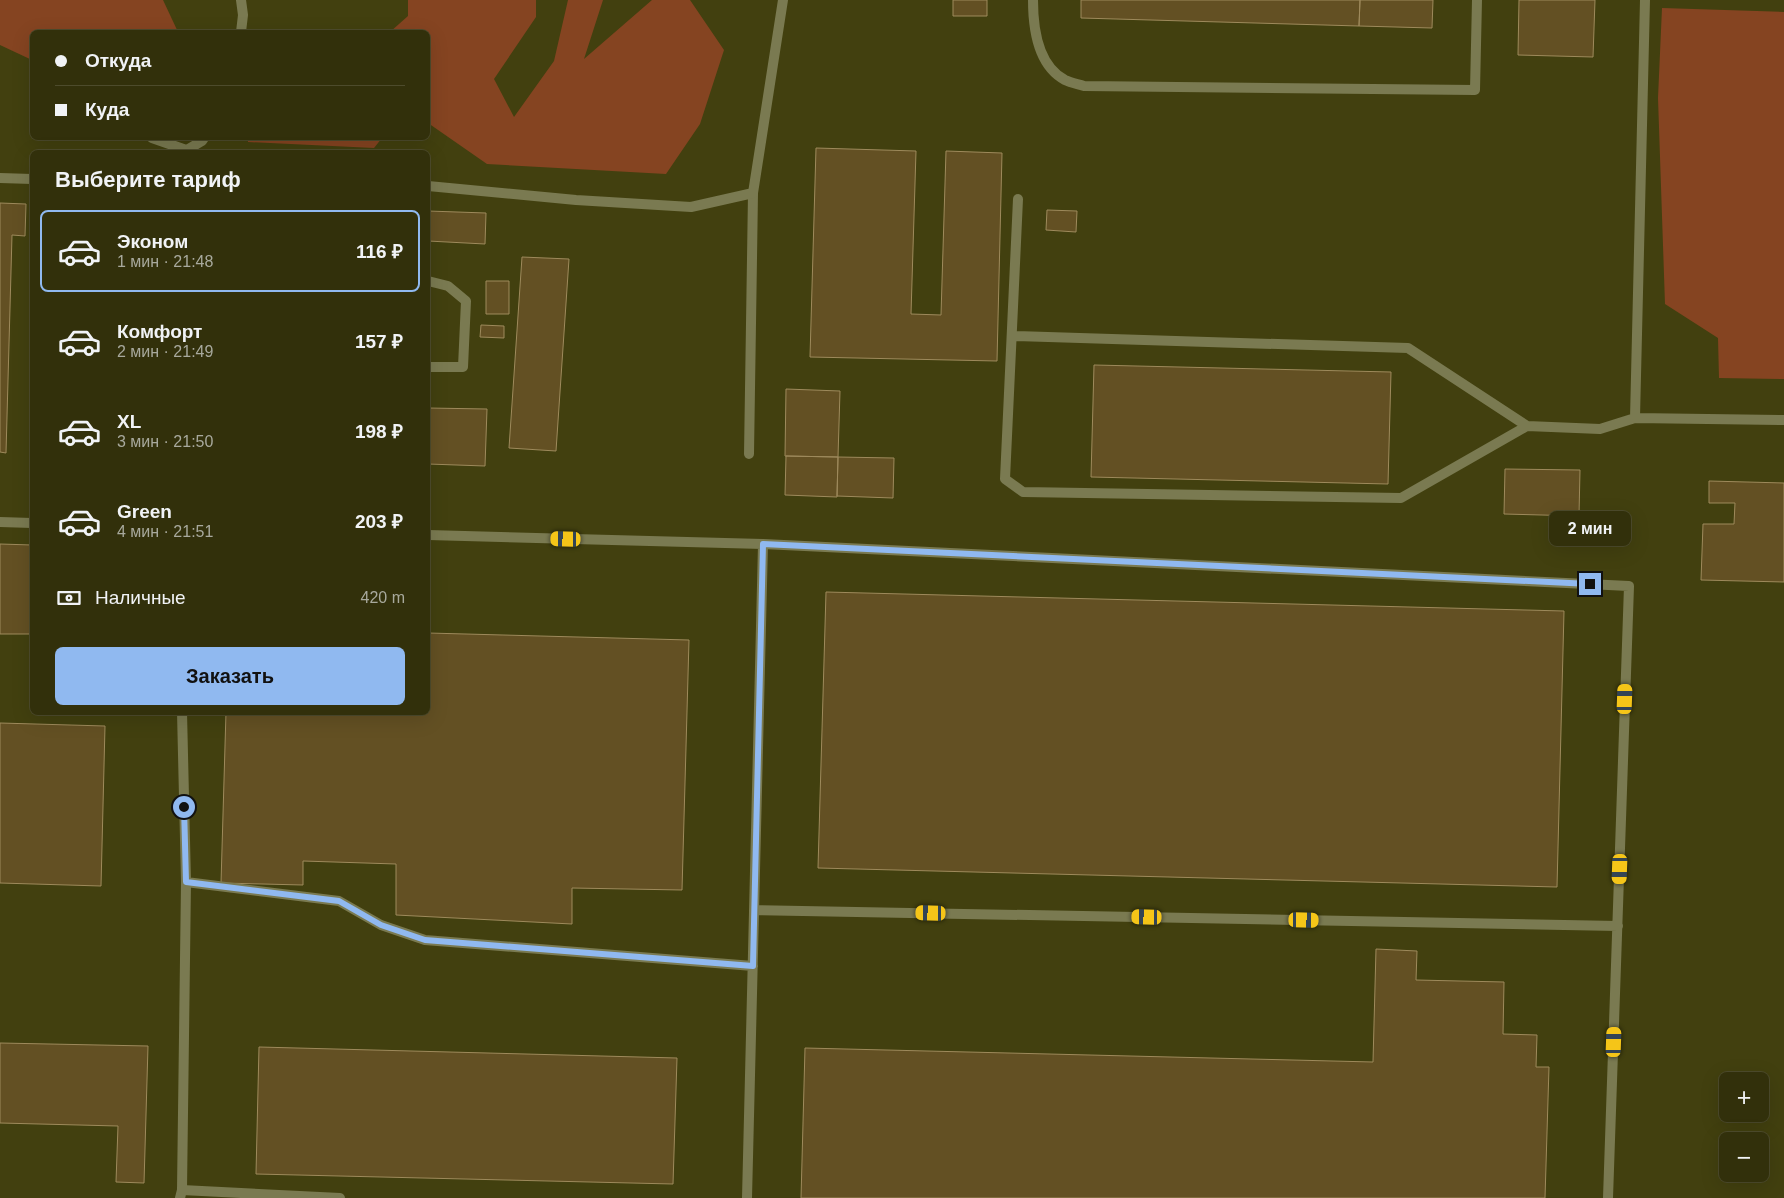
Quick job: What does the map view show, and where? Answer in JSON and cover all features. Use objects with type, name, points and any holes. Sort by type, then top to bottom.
[{"type":"street","points":[[241,0],[243,15],[241,30]]},
{"type":"street","points":[[749,454],[753,193],[783,0]]},
{"type":"street","points":[[1033,0],[1033,19],[1039,48],[1050,67],[1065,79],[1084,86],[1475,90],[1477,0]]},
{"type":"street","points":[[1635,418],[1644,0]]},
{"type":"street","points":[[157,140],[183,150]]},
{"type":"street","points":[[191,150],[203,140]]},
{"type":"street","points":[[0,178],[30,179]]},
{"type":"street","points":[[430,186],[576,200],[691,207],[753,193]]},
{"type":"street","points":[[1018,199],[1005,479],[1023,492],[1401,498],[1527,426]]},
{"type":"street","points":[[430,282],[448,286],[466,301],[463,367],[430,366]]},
{"type":"street","points":[[1012,336],[1408,348],[1527,426],[1600,429],[1635,418],[1784,420]]},
{"type":"street","points":[[0,522],[30,524]]},
{"type":"street","points":[[430,535],[763,544],[1629,586],[1608,1198]]},
{"type":"street","points":[[747,1198],[763,544]]},
{"type":"street","points":[[182,715],[186,882],[181,1194],[340,1198]]},
{"type":"street","points":[[186,882],[339,901],[381,925],[425,940],[753,966]]},
{"type":"street","points":[[754,910],[1618,926]]},
{"type":"shaded area","points":[[0,0],[163,0],[177,30],[30,30],[30,59],[0,45]]},
{"type":"shaded area","points":[[408,0],[536,0],[536,17],[494,79],[514,117],[554,61],[568,0],[603,0],[584,59],[652,0],[690,0],[724,50],[700,124],[666,174],[487,164],[430,124],[430,30],[392,30],[408,16]]},
{"type":"shaded area","points":[[1662,8],[1784,12],[1784,379],[1719,378],[1718,338],[1665,304],[1658,98]]},
{"type":"shaded area","points":[[248,140],[380,140],[374,148],[248,142]]},
{"type":"building","points":[[953,0],[987,0],[987,16],[953,16]]},
{"type":"building","points":[[1081,0],[1360,0],[1359,26],[1081,18]]},
{"type":"building","points":[[1360,0],[1433,0],[1432,28],[1359,26]]},
{"type":"building","points":[[1519,0],[1595,0],[1593,57],[1518,55]]},
{"type":"building","points":[[816,148],[916,151],[911,314],[941,315],[946,151],[1002,153],[997,361],[810,357]]},
{"type":"building","points":[[0,203],[26,204],[25,236],[12,235],[6,453],[0,452]]},
{"type":"building","points":[[1047,210],[1077,211],[1076,232],[1046,230]]},
{"type":"building","points":[[430,211],[486,213],[485,244],[430,241]]},
{"type":"building","points":[[522,257],[569,259],[556,451],[509,448]]},
{"type":"building","points":[[486,281],[509,281],[509,314],[486,314]]},
{"type":"building","points":[[481,325],[504,326],[504,338],[480,337]]},
{"type":"building","points":[[1094,365],[1391,372],[1388,484],[1091,477]]},
{"type":"building","points":[[786,389],[840,391],[838,457],[785,456]]},
{"type":"building","points":[[430,408],[487,409],[485,466],[430,464]]},
{"type":"building","points":[[786,456],[838,457],[837,497],[785,495]]},
{"type":"building","points":[[838,457],[894,458],[893,498],[837,496]]},
{"type":"building","points":[[1505,469],[1580,470],[1579,516],[1504,514]]},
{"type":"building","points":[[1709,481],[1784,483],[1784,582],[1701,580],[1703,524],[1734,524],[1735,503],[1709,503]]},
{"type":"building","points":[[0,544],[30,545],[30,634],[0,634]]},
{"type":"building","points":[[826,592],[1564,611],[1557,887],[818,868]]},
{"type":"building","points":[[430,633],[689,640],[682,890],[572,888],[572,924],[396,915],[396,864],[303,861],[303,885],[221,883],[226,715],[430,715]]},
{"type":"building","points":[[0,723],[105,726],[101,886],[0,883]]},
{"type":"building","points":[[1376,949],[1417,951],[1416,980],[1504,982],[1503,1034],[1537,1035],[1536,1067],[1549,1067],[1545,1198],[801,1198],[805,1048],[1373,1062]]},
{"type":"building","points":[[0,1043],[148,1046],[144,1183],[116,1182],[118,1126],[0,1123]]},
{"type":"building","points":[[259,1047],[677,1058],[673,1184],[256,1174]]},
{"type":"route","points":[[184,807],[186,882],[339,901],[381,925],[425,940],[753,966],[763,544],[1590,584]]}]
